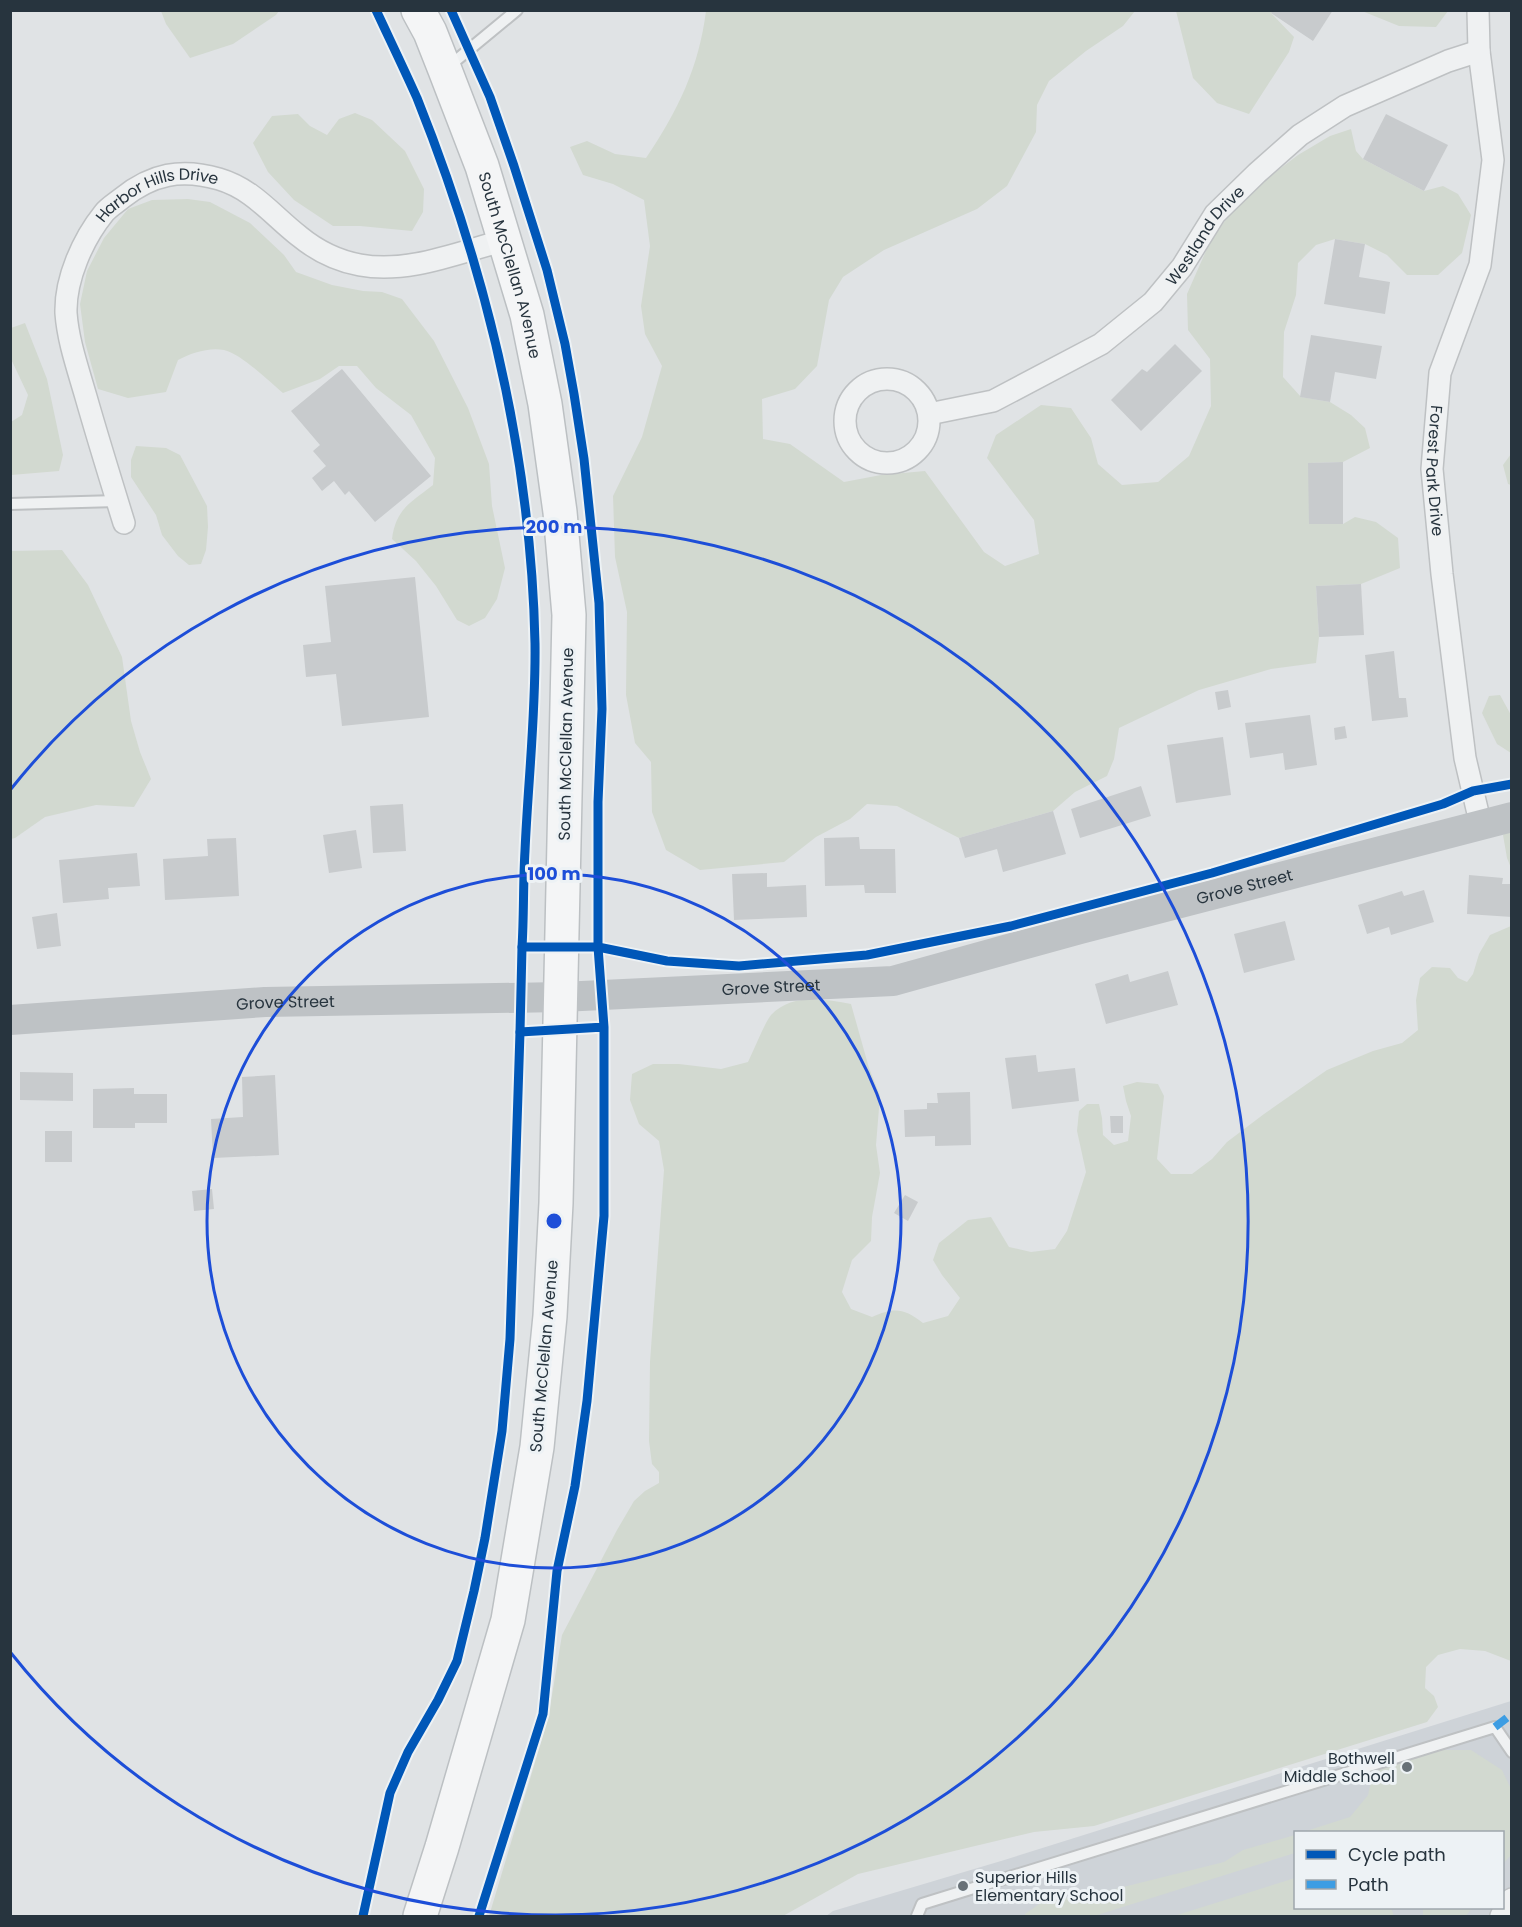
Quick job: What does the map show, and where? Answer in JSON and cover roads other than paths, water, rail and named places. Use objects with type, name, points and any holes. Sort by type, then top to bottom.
[{"type":"main road","name":"South McClellan Avenue","points":[[418,10],[430,32],[482,166],[506,240],[526,315],[545,404],[560,512],[568,615],[556,1203],[550,1316],[537,1447],[508,1620],[420,1917]]},
{"type":"main road","name":"Grove Street","points":[[10,1020],[265,1002],[561,997],[893,981],[1091,926],[1512,817]]},
{"type":"street","name":"Forest Park Drive","points":[[1478,10],[1479,51],[1493,160],[1480,265],[1440,373],[1432,469],[1442,574],[1465,758],[1481,826]]},
{"type":"street","name":"Westland Drive","points":[[929,414],[993,401],[1101,344],[1153,302],[1182,267],[1215,214],[1300,135],[1345,106],[1448,61],[1479,51]]},
{"type":"street","name":"Harbor Hills Drive","points":[[124,522],[72,348],[66,312],[72,273],[88,236],[106,211],[134,189],[160,176],[170,174],[189,172],[220,179],[255,196],[300,237],[326,254],[356,265],[381,268],[413,265],[506,240]]},
{"type":"street","points":[[880,379],[897,380],[912,386],[923,398],[929,414],[928,430],[921,445],[909,457],[893,462],[877,462],[862,455],[851,443],[845,427],[846,411],[852,396],[865,384],[880,379]]},
{"type":"street","points":[[1501,1917],[1508,1902],[1512,1899]]},
{"type":"lane","points":[[445,69],[517,10]]},
{"type":"lane","points":[[10,504],[117,501]]},
{"type":"lane","points":[[916,1917],[922,1904],[1495,1727],[1512,1752]]},
{"type":"place","name":"Bothwell Middle School","points":[[1407,1767]]},
{"type":"place","name":"Superior Hills Elementary School","points":[[963,1886]]}]
